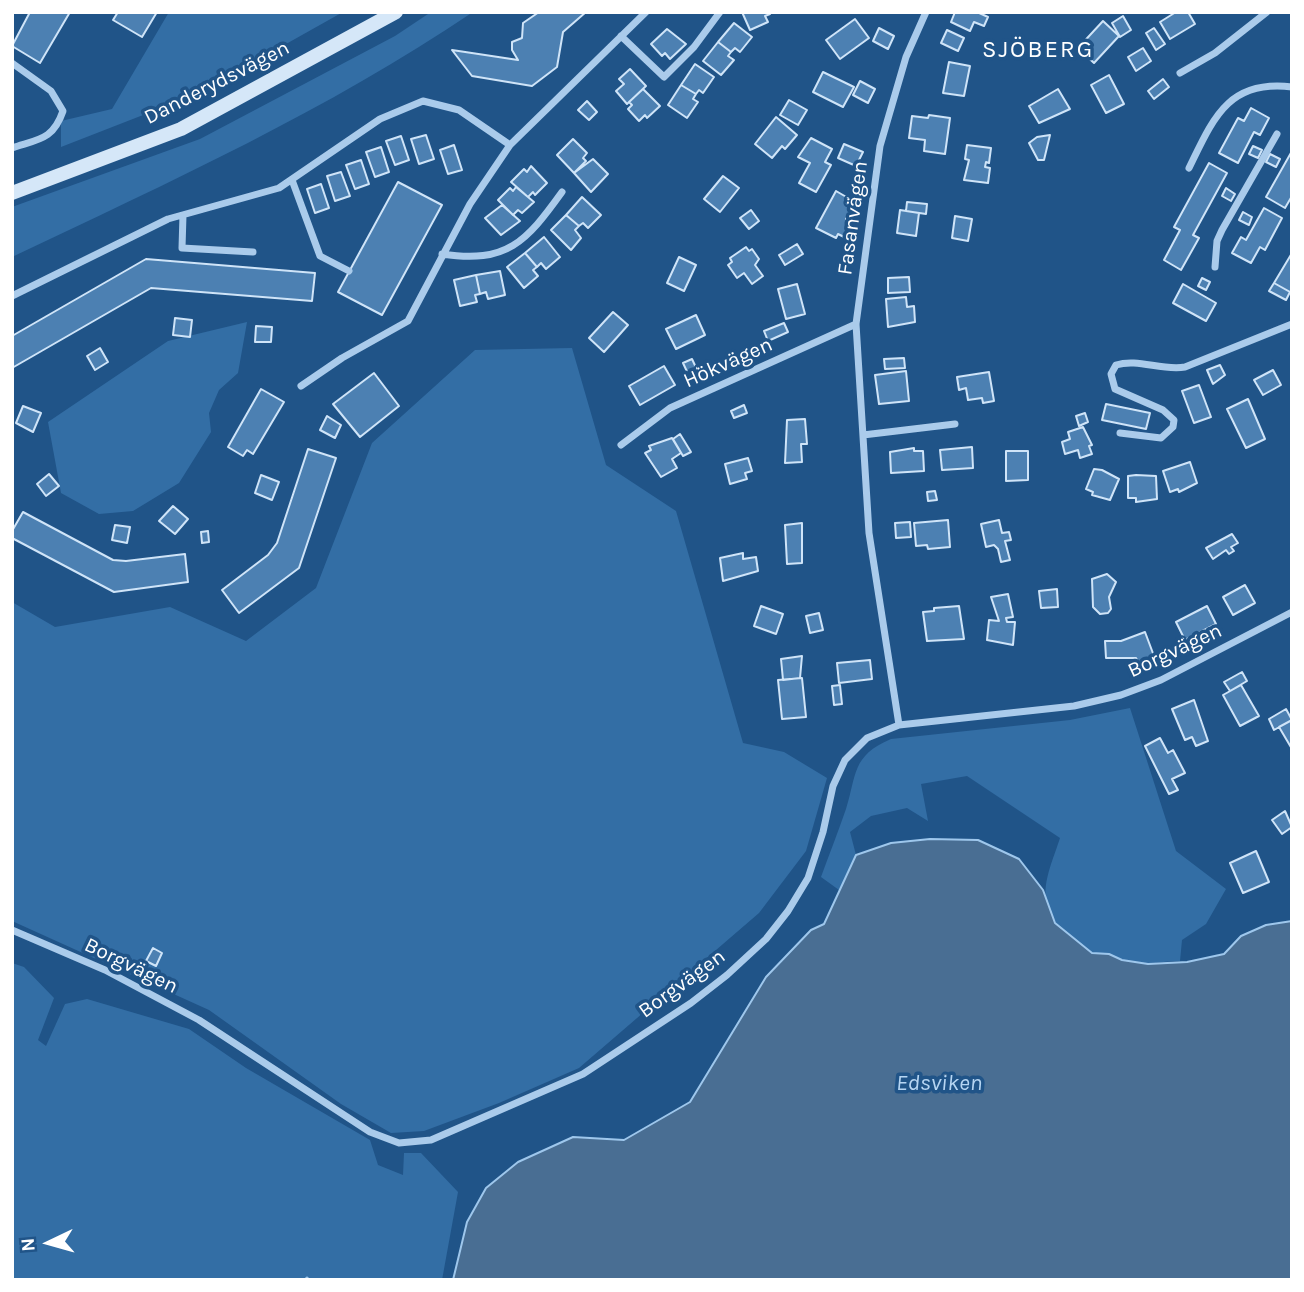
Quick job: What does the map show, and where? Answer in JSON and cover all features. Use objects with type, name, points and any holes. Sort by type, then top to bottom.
[{"type":"main road","name":"Danderydsvägen","points":[[12,193],[181,130],[396,12]]},
{"type":"street","points":[[301,386],[342,358],[408,321],[470,204],[510,145],[646,12]]},
{"type":"street","points":[[621,36],[664,77],[694,47],[720,12]]},
{"type":"street","name":"Fasanvägen","points":[[899,725],[869,533],[856,324],[880,146],[906,57],[926,12]]},
{"type":"street","points":[[1181,74],[1215,53],[1267,12]]},
{"type":"street","points":[[12,63],[51,91],[63,111],[57,128],[46,137],[12,148]]},
{"type":"street","points":[[1189,168],[1217,112],[1236,97],[1255,87],[1292,87]]},
{"type":"street","points":[[12,296],[168,219],[279,188],[380,119],[423,101],[459,110],[510,145]]},
{"type":"street","points":[[1216,267],[1215,250],[1222,230],[1277,134]]},
{"type":"street","points":[[292,180],[320,256],[349,271]]},
{"type":"street","points":[[442,254],[472,259],[492,255],[520,242],[562,192]]},
{"type":"street","points":[[183,215],[182,248],[253,252]]},
{"type":"street","name":"Hökvägen","points":[[621,445],[670,408],[856,324]]},
{"type":"street","points":[[1119,433],[1149,439],[1161,438],[1169,432],[1174,420],[1163,410],[1115,389],[1111,374],[1116,365],[1126,362],[1168,370],[1185,367],[1292,324]]},
{"type":"street","points":[[863,435],[955,424]]},
{"type":"street","name":"Borgvägen","points":[[12,930],[105,970],[199,1020],[370,1132],[399,1143],[431,1140],[583,1074],[691,1003],[727,975],[766,939],[788,911],[808,878],[823,832],[832,786],[845,760],[867,738],[899,725],[1074,706],[1121,695],[1161,680],[1292,612]]},
{"type":"shaded area","points":[[169,12],[343,12],[197,94],[61,147],[61,121],[112,109]]},
{"type":"shaded area","points":[[431,12],[473,12],[418,48],[305,113],[12,257],[12,207],[200,139],[395,36]]},
{"type":"shaded area","points":[[247,322],[238,373],[219,390],[209,413],[211,432],[179,483],[133,511],[99,514],[61,493],[48,422],[168,341]]},
{"type":"shaded area","points":[[572,348],[606,465],[676,511],[743,743],[784,752],[827,778],[806,851],[759,913],[579,1068],[499,1103],[424,1131],[391,1133],[341,1104],[209,1010],[12,921],[12,602],[55,627],[170,607],[246,641],[316,588],[372,443],[475,350]]},
{"type":"shaded area","points":[[1130,708],[1176,851],[1226,889],[1206,924],[1182,940],[1180,961],[1126,961],[1092,953],[1069,937],[1055,922],[1046,899],[1048,876],[1060,838],[967,776],[921,784],[928,821],[907,808],[871,816],[850,832],[856,855],[839,890],[821,877],[858,768],[862,760],[878,745],[891,739],[1070,720]]},
{"type":"shaded area","points":[[12,963],[24,967],[54,998],[38,1040],[46,1046],[65,1004],[87,999],[189,1029],[246,1068],[370,1140],[378,1165],[403,1175],[404,1153],[421,1153],[458,1192],[442,1280],[12,1280]]},
{"type":"water","name":"Edsviken","points":[[930,839],[978,840],[1019,859],[1043,890],[1055,923],[1092,953],[1109,954],[1122,960],[1148,964],[1187,962],[1224,954],[1241,936],[1266,925],[1292,921],[1292,1280],[453,1280],[467,1222],[486,1188],[518,1162],[573,1137],[624,1140],[690,1102],[766,977],[811,930],[824,924],[856,855],[891,843]]},
{"type":"building","points":[[30,12],[70,12],[40,63],[12,46]]},
{"type":"building","points":[[118,12],[157,12],[142,37],[113,20]]},
{"type":"building","points":[[539,12],[586,12],[563,32],[557,67],[532,86],[472,76],[452,50],[518,60],[512,50],[512,42],[522,38],[523,23]]},
{"type":"building","points":[[742,12],[770,14],[765,16],[768,22],[750,30]]},
{"type":"building","points":[[955,12],[977,12],[988,17],[984,26],[974,22],[970,31],[951,22]]},
{"type":"building","points":[[1176,12],[1188,12],[1195,24],[1170,39],[1160,22]]},
{"type":"building","points":[[1123,16],[1131,30],[1120,37],[1112,23]]},
{"type":"building","points":[[855,19],[869,38],[840,59],[826,40]]},
{"type":"building","points":[[1103,21],[1119,36],[1094,63],[1078,48]]},
{"type":"building","points":[[734,23],[752,37],[740,52],[735,48],[731,52],[718,42]]},
{"type":"building","points":[[879,28],[894,36],[888,49],[873,41]]},
{"type":"building","points":[[1154,28],[1165,44],[1156,50],[1146,33]]},
{"type":"building","points":[[667,29],[686,44],[670,59],[665,53],[662,56],[651,44]]},
{"type":"building","points":[[947,30],[964,38],[958,51],[941,43]]},
{"type":"building","points":[[718,42],[731,52],[728,56],[734,60],[721,75],[703,61]]},
{"type":"building","points":[[1143,48],[1151,61],[1136,71],[1128,57]]},
{"type":"building","points":[[949,62],[970,66],[964,96],[943,93]]},
{"type":"building","points":[[695,64],[714,77],[703,93],[699,90],[696,94],[681,85]]},
{"type":"building","points":[[630,69],[646,86],[627,104],[616,91],[624,84],[619,79]]},
{"type":"building","points":[[823,72],[854,87],[843,107],[813,92]]},
{"type":"building","points":[[1109,75],[1124,104],[1106,113],[1091,85]]},
{"type":"building","points":[[1163,79],[1169,87],[1154,99],[1148,91]]},
{"type":"building","points":[[860,81],[875,89],[868,103],[853,95]]},
{"type":"building","points":[[681,85],[696,94],[693,99],[698,102],[687,118],[668,105]]},
{"type":"building","points":[[643,89],[660,106],[647,118],[645,115],[639,121],[628,109],[632,105],[629,102]]},
{"type":"building","points":[[1058,89],[1070,109],[1039,123],[1029,106]]},
{"type":"building","points":[[789,100],[807,110],[798,125],[780,115]]},
{"type":"building","points":[[587,101],[597,112],[589,120],[578,110]]},
{"type":"building","points":[[1251,108],[1269,118],[1260,135],[1254,132],[1238,163],[1219,153],[1238,118],[1244,121]]},
{"type":"building","points":[[929,115],[950,118],[945,154],[924,151],[925,140],[909,138],[912,116],[928,118]]},
{"type":"building","points":[[776,117],[797,135],[785,149],[782,146],[772,158],[755,144]]},
{"type":"building","points":[[426,135],[434,159],[419,164],[411,139]]},
{"type":"building","points":[[1050,135],[1044,160],[1038,160],[1029,143],[1037,137]]},
{"type":"building","points":[[401,136],[409,160],[395,165],[386,141]]},
{"type":"building","points":[[811,138],[832,149],[825,162],[831,165],[816,192],[799,183],[810,163],[798,157]]},
{"type":"building","points":[[573,139],[587,153],[583,158],[586,161],[574,173],[557,155]]},
{"type":"building","points":[[844,144],[863,152],[856,166],[838,158]]},
{"type":"building","points":[[454,145],[462,170],[448,174],[440,150]]},
{"type":"building","points":[[967,145],[991,148],[989,163],[986,162],[985,167],[990,168],[988,183],[964,180],[969,160],[965,159]]},
{"type":"building","points":[[1253,146],[1262,150],[1258,158],[1249,154]]},
{"type":"building","points":[[381,147],[389,172],[375,177],[366,152]]},
{"type":"building","points":[[1292,151],[1292,196],[1285,208],[1266,197]]},
{"type":"building","points":[[1270,154],[1280,159],[1276,167],[1266,162]]},
{"type":"building","points":[[593,159],[608,174],[591,192],[574,173]]},
{"type":"building","points":[[361,160],[369,184],[355,189],[346,165]]},
{"type":"building","points":[[1209,163],[1227,173],[1193,235],[1199,238],[1181,270],[1164,260],[1180,230],[1174,227]]},
{"type":"building","points":[[531,166],[547,183],[535,195],[533,192],[528,197],[511,182],[524,169],[527,172]]},
{"type":"building","points":[[341,172],[350,196],[335,201],[327,176]]},
{"type":"building","points":[[723,176],[739,188],[720,212],[704,199]]},
{"type":"building","points":[[398,182],[442,205],[382,315],[338,292]]},
{"type":"building","points":[[321,184],[329,208],[315,213],[307,189]]},
{"type":"building","points":[[516,187],[534,202],[522,213],[518,210],[513,215],[498,200],[510,188],[513,191]]},
{"type":"building","points":[[1226,188],[1235,194],[1231,201],[1222,196]]},
{"type":"building","points":[[836,191],[855,202],[846,219],[854,224],[846,238],[838,234],[836,238],[816,228]]},
{"type":"building","points":[[582,197],[601,215],[588,228],[583,223],[579,226],[566,215]]},
{"type":"building","points":[[907,202],[927,204],[926,214],[906,211]]},
{"type":"building","points":[[502,205],[520,221],[501,235],[485,218]]},
{"type":"building","points":[[1264,208],[1282,218],[1265,250],[1260,247],[1251,263],[1232,253],[1241,237],[1246,240]]},
{"type":"building","points":[[751,210],[759,221],[749,229],[740,218]]},
{"type":"building","points":[[900,210],[919,213],[916,236],[897,233]]},
{"type":"building","points":[[1243,212],[1252,217],[1249,225],[1239,220]]},
{"type":"building","points":[[566,215],[579,226],[575,230],[581,238],[571,250],[551,230]]},
{"type":"building","points":[[955,216],[972,219],[968,241],[952,238]]},
{"type":"building","points":[[544,237],[560,257],[546,269],[541,263],[537,267],[525,253]]},
{"type":"building","points":[[797,244],[803,254],[785,265],[779,255]]},
{"type":"building","points":[[746,247],[749,251],[752,249],[759,259],[755,265],[763,276],[752,284],[744,273],[737,278],[728,265],[732,262],[730,258]]},
{"type":"building","points":[[525,253],[537,267],[533,270],[538,276],[524,288],[507,267]]},
{"type":"building","points":[[1292,253],[1292,293],[1274,283]]},
{"type":"building","points":[[679,257],[696,265],[684,291],[667,283]]},
{"type":"building","points":[[146,259],[315,273],[312,301],[151,288],[12,368],[12,336]]},
{"type":"building","points":[[500,271],[505,295],[488,299],[486,292],[480,294],[476,275]]},
{"type":"building","points":[[476,275],[480,294],[475,295],[477,302],[460,306],[454,280]]},
{"type":"building","points":[[909,277],[910,292],[888,293],[888,278]]},
{"type":"building","points":[[1202,278],[1210,282],[1206,290],[1198,286]]},
{"type":"building","points":[[1274,283],[1290,292],[1286,300],[1269,291]]},
{"type":"building","points":[[797,284],[805,314],[786,319],[778,289]]},
{"type":"building","points":[[1183,284],[1216,303],[1206,321],[1173,303]]},
{"type":"building","points":[[906,297],[907,307],[914,306],[915,322],[888,327],[886,299]]},
{"type":"building","points":[[613,312],[628,325],[604,352],[589,338]]},
{"type":"building","points":[[696,315],[705,335],[676,349],[666,329]]},
{"type":"building","points":[[175,318],[192,320],[190,337],[173,335]]},
{"type":"building","points":[[784,323],[788,332],[768,341],[764,331]]},
{"type":"building","points":[[256,326],[272,327],[271,342],[255,342]]},
{"type":"building","points":[[100,348],[108,362],[95,370],[87,356]]},
{"type":"building","points":[[904,358],[905,368],[885,369],[884,359]]},
{"type":"building","points":[[692,359],[699,374],[690,378],[683,363]]},
{"type":"building","points":[[1220,365],[1225,375],[1213,384],[1207,370]]},
{"type":"building","points":[[664,366],[675,385],[640,405],[629,386]]},
{"type":"building","points":[[1273,370],[1281,385],[1263,395],[1254,380]]},
{"type":"building","points":[[906,371],[909,401],[879,404],[875,375]]},
{"type":"building","points":[[989,372],[994,401],[983,403],[982,398],[968,400],[966,388],[959,390],[957,377]]},
{"type":"building","points":[[374,373],[399,406],[360,437],[333,404]]},
{"type":"building","points":[[1199,385],[1211,417],[1194,423],[1182,391]]},
{"type":"building","points":[[261,389],[284,402],[253,454],[247,450],[243,456],[228,447]]},
{"type":"building","points":[[1248,399],[1265,439],[1246,448],[1227,409]]},
{"type":"building","points":[[1106,404],[1150,413],[1146,429],[1102,420]]},
{"type":"building","points":[[744,405],[747,413],[734,418],[731,411]]},
{"type":"building","points":[[23,406],[41,413],[33,432],[16,423]]},
{"type":"building","points":[[1085,413],[1088,422],[1079,426],[1076,416]]},
{"type":"building","points":[[327,416],[341,425],[335,438],[320,430]]},
{"type":"building","points":[[805,419],[807,444],[801,444],[802,462],[785,463],[787,420]]},
{"type":"building","points":[[1083,427],[1092,445],[1089,446],[1092,454],[1080,458],[1078,450],[1065,454],[1062,442],[1070,439],[1068,432]]},
{"type":"building","points":[[680,434],[691,452],[683,456],[673,439]]},
{"type":"building","points":[[672,438],[681,453],[672,459],[677,468],[661,477],[645,453],[651,450],[649,446]]},
{"type":"building","points":[[972,447],[973,468],[942,470],[940,450]]},
{"type":"building","points":[[914,448],[914,451],[923,451],[924,471],[891,473],[890,452]]},
{"type":"building","points":[[308,449],[336,458],[299,568],[239,613],[222,590],[268,555],[277,543]]},
{"type":"building","points":[[1006,451],[1028,451],[1028,480],[1006,481]]},
{"type":"building","points":[[748,458],[752,471],[745,473],[747,479],[730,484],[725,464]]},
{"type":"building","points":[[1190,462],[1197,483],[1179,492],[1178,489],[1170,492],[1163,471]]},
{"type":"building","points":[[1094,469],[1119,479],[1110,500],[1092,495],[1093,492],[1086,489]]},
{"type":"building","points":[[49,474],[59,486],[46,496],[37,484]]},
{"type":"building","points":[[261,475],[279,482],[272,500],[255,493]]},
{"type":"building","points":[[1128,476],[1156,476],[1157,499],[1136,502],[1136,498],[1128,498]]},
{"type":"building","points":[[935,491],[937,500],[928,501],[927,492]]},
{"type":"building","points":[[173,506],[188,519],[175,534],[159,521]]},
{"type":"building","points":[[23,512],[113,560],[185,554],[188,582],[114,592],[12,538],[12,531]]},
{"type":"building","points":[[948,520],[950,547],[928,549],[927,545],[916,546],[914,523]]},
{"type":"building","points":[[999,520],[1002,533],[1009,532],[1011,540],[1005,541],[1010,560],[1001,562],[998,549],[994,545],[986,547],[981,524]]},
{"type":"building","points":[[910,522],[911,537],[896,538],[895,523]]},
{"type":"building","points":[[802,523],[802,563],[787,564],[785,525]]},
{"type":"building","points":[[115,525],[130,527],[127,543],[112,540]]},
{"type":"building","points":[[208,531],[209,542],[202,543],[201,532]]},
{"type":"building","points":[[1232,534],[1238,543],[1231,547],[1234,551],[1229,554],[1226,550],[1213,559],[1206,548]]},
{"type":"building","points":[[743,553],[743,559],[756,557],[758,571],[723,581],[720,558]]},
{"type":"building","points":[[1107,574],[1116,582],[1109,597],[1111,609],[1108,613],[1100,614],[1093,607],[1092,579]]},
{"type":"building","points":[[1245,585],[1255,603],[1233,615],[1223,597]]},
{"type":"building","points":[[1057,589],[1058,607],[1041,608],[1039,591]]},
{"type":"building","points":[[1008,594],[1013,617],[1006,618],[1007,622],[1015,622],[1013,645],[987,640],[989,620],[999,621],[991,597]]},
{"type":"building","points":[[761,606],[783,614],[776,634],[754,626]]},
{"type":"building","points":[[959,606],[964,639],[927,641],[923,612],[934,611],[934,608]]},
{"type":"building","points":[[1207,606],[1216,624],[1185,640],[1176,622]]},
{"type":"building","points":[[819,613],[823,630],[810,633],[806,616]]},
{"type":"building","points":[[1145,632],[1154,656],[1138,662],[1136,658],[1106,658],[1105,641],[1121,641]]},
{"type":"building","points":[[802,656],[800,678],[783,680],[781,659]]},
{"type":"building","points":[[870,660],[872,679],[839,683],[837,663]]},
{"type":"building","points":[[1242,672],[1247,681],[1230,691],[1224,682]]},
{"type":"building","points":[[802,678],[806,717],[782,719],[778,680]]},
{"type":"building","points":[[840,685],[842,704],[834,705],[832,686]]},
{"type":"building","points":[[1241,685],[1259,716],[1240,726],[1223,695]]},
{"type":"building","points":[[1194,700],[1208,741],[1196,746],[1192,737],[1185,740],[1172,709]]},
{"type":"building","points":[[1286,709],[1292,720],[1274,730],[1269,719]]},
{"type":"building","points":[[1292,720],[1292,749],[1279,727]]},
{"type":"building","points":[[1160,738],[1168,753],[1173,750],[1185,773],[1172,779],[1178,790],[1169,794],[1145,746]]},
{"type":"building","points":[[1285,811],[1292,827],[1282,834],[1272,820]]},
{"type":"building","points":[[1256,851],[1269,882],[1243,893],[1230,863]]},
{"type":"building","points":[[153,948],[162,953],[156,966],[146,961]]},
{"type":"district","name":"SJÖBERG","points":[[1038,50]]}]
